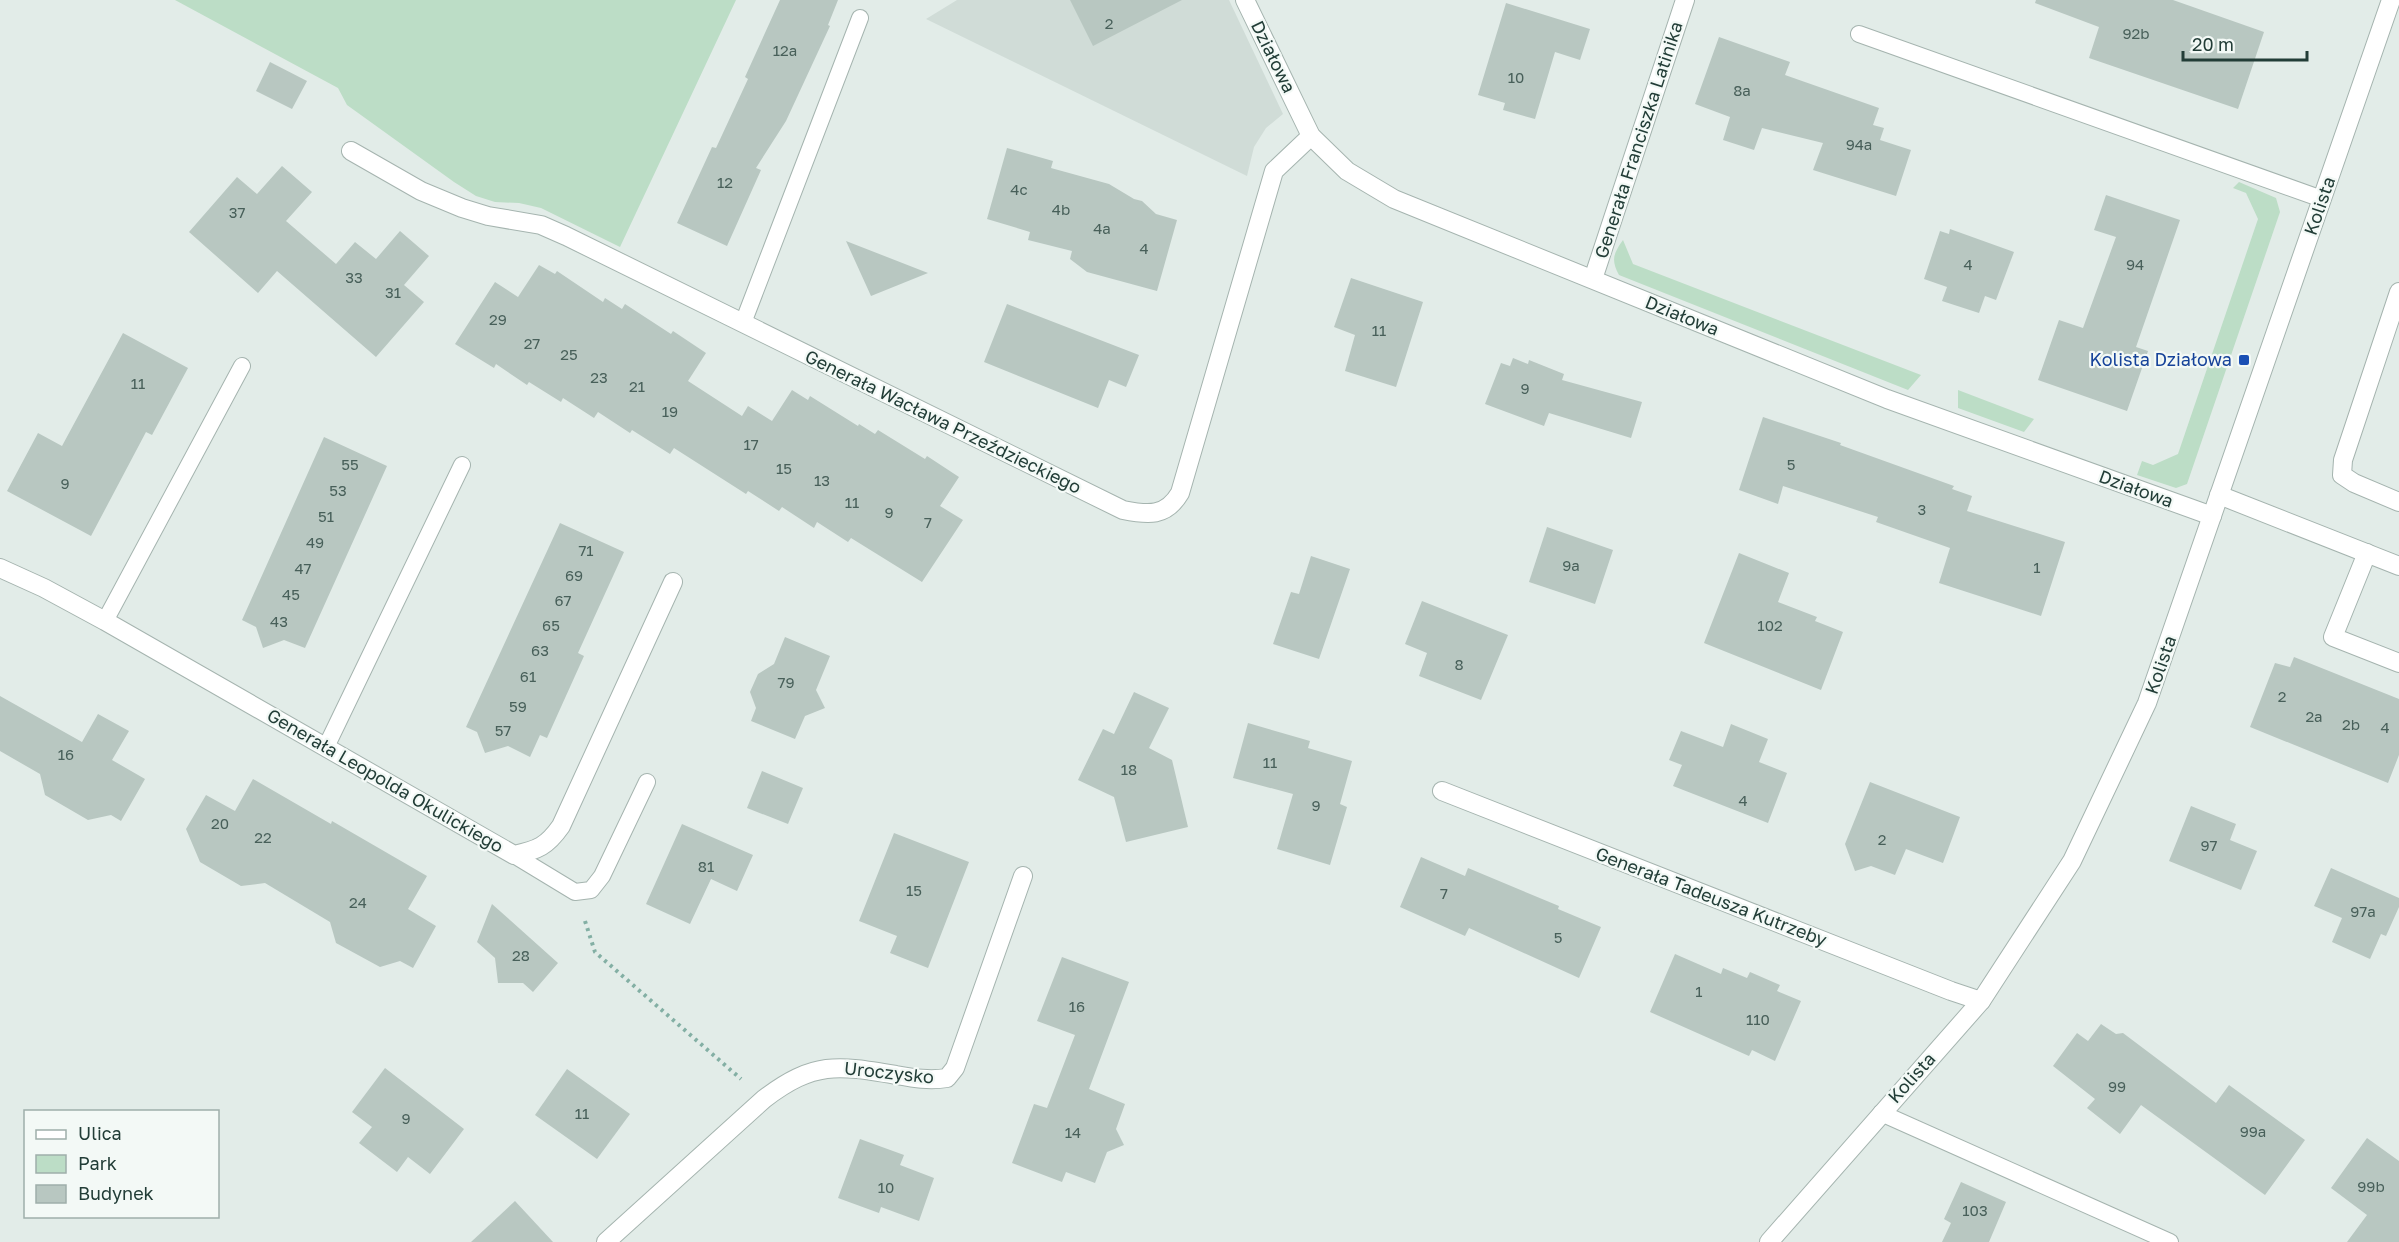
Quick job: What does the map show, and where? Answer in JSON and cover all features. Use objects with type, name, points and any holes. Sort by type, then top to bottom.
[{"type":"street","name":"Działowa","points":[[1245,0],[1311,136],[1347,171],[1394,199],[1887,399],[2212,516]]},
{"type":"street","name":"Generała Franciszka Latinika","points":[[1593,279],[1685,0]]},
{"type":"street","name":"Kolista","points":[[1768,1242],[1981,1000],[2073,861],[2147,703],[2391,0]]},
{"type":"street","name":"Generała Wacława Przeździeckiego","points":[[351,151],[421,191],[462,208],[488,216],[541,225],[566,236],[1123,510],[1141,514],[1158,512],[1173,505],[1180,493],[1274,171],[1311,136]]},
{"type":"street","points":[[2399,292],[2343,460],[2342,475],[2354,483],[2399,502]]},
{"type":"street","points":[[2219,495],[2399,566]]},
{"type":"street","points":[[2367,554],[2333,637],[2399,663]]},
{"type":"street","name":"Generała Leopolda Okulickiego","points":[[0,568],[44,588],[105,621],[514,855],[534,851],[551,840],[561,825],[673,582]]},
{"type":"street","name":"Generała Tadeusza Kutrzeby","points":[[1442,791],[1929,982],[1981,1000]]},
{"type":"street","name":"Uroczysko","points":[[606,1242],[764,1099],[785,1083],[805,1073],[827,1068],[853,1068],[930,1081],[947,1078],[955,1068],[1023,876]]},
{"type":"lane","points":[[743,323],[860,18]]},
{"type":"lane","points":[[1859,34],[2322,199]]},
{"type":"lane","points":[[105,621],[242,366]]},
{"type":"lane","points":[[326,747],[462,465]]},
{"type":"lane","points":[[514,855],[575,892],[591,890],[602,876],[647,782]]},
{"type":"lane","points":[[1881,1113],[2170,1242]]},
{"type":"path","points":[[575,892],[595,952],[764,1099]]},
{"type":"shaded area","points":[[957,0],[1229,0],[1283,114],[1266,128],[1254,147],[1247,176],[926,19]]},
{"type":"green space","points":[[175,0],[736,0],[620,247],[541,208],[519,203],[495,202],[476,196],[347,105],[338,88]]},
{"type":"green space","points":[[2239,182],[2276,198],[2280,212],[2187,484],[2176,488],[2137,475],[2142,461],[2153,465],[2178,454],[2258,219],[2246,193],[2233,188]]},
{"type":"green space","points":[[1623,240],[1633,264],[1921,375],[1908,390],[1619,275],[1614,257]]},
{"type":"green space","points":[[1958,390],[2034,419],[2024,432],[1958,408]]},
{"type":"building","points":[[780,0],[838,0],[828,25],[830,26],[786,121],[756,168],[761,170],[727,246],[677,223],[712,147],[716,148],[748,79],[745,77]]},
{"type":"building","points":[[1070,0],[1182,0],[1093,46]]},
{"type":"building","points":[[2036,0],[2173,0],[2264,32],[2238,109],[2089,58],[2099,27],[2035,3]]},
{"type":"building","points":[[1506,3],[1590,29],[1580,60],[1555,52],[1535,119],[1503,110],[1505,103],[1478,95]]},
{"type":"building","points":[[1719,37],[1790,62],[1785,75],[1879,108],[1873,125],[1884,128],[1880,140],[1911,150],[1896,196],[1813,170],[1823,143],[1762,128],[1754,150],[1723,140],[1730,117],[1695,104]]},
{"type":"building","points":[[270,62],[307,81],[292,109],[256,91]]},
{"type":"building","points":[[1007,148],[1053,161],[1051,168],[1109,184],[1134,199],[1142,201],[1156,214],[1177,220],[1157,291],[1087,272],[1070,259],[1072,251],[1028,240],[1030,232],[987,219]]},
{"type":"building","points":[[282,166],[312,192],[286,221],[336,264],[355,242],[376,259],[400,231],[429,256],[404,285],[424,302],[376,357],[277,271],[258,293],[189,232],[237,177],[257,194]]},
{"type":"building","points":[[2106,195],[2180,220],[2136,347],[2148,351],[2127,411],[2038,380],[2059,320],[2083,328],[2116,237],[2094,230]]},
{"type":"building","points":[[1950,229],[2014,252],[1996,300],[1985,296],[1979,313],[1942,301],[1947,287],[1924,279],[1940,231],[1949,234]]},
{"type":"building","points":[[846,241],[928,273],[871,296]]},
{"type":"building","points":[[539,265],[555,274],[557,271],[603,302],[605,298],[622,309],[625,304],[671,334],[673,331],[706,353],[688,381],[742,416],[748,406],[772,421],[792,390],[808,400],[810,396],[875,434],[878,430],[925,459],[927,456],[959,477],[940,506],[963,520],[922,582],[851,538],[848,542],[817,522],[814,528],[782,507],[779,511],[748,491],[746,494],[674,448],[670,454],[632,430],[630,433],[598,412],[594,418],[563,398],[561,402],[529,382],[527,385],[496,364],[494,368],[455,344],[495,282],[518,297]]},
{"type":"building","points":[[1351,278],[1423,302],[1396,387],[1345,371],[1355,335],[1334,327]]},
{"type":"building","points":[[1007,304],[1139,355],[1126,387],[1109,380],[1098,408],[984,362]]},
{"type":"building","points":[[123,333],[188,368],[152,435],[146,432],[91,536],[7,491],[38,433],[62,446]]},
{"type":"building","points":[[1513,358],[1528,364],[1529,360],[1564,374],[1562,380],[1642,402],[1631,438],[1549,413],[1544,426],[1485,404],[1501,363],[1510,366]]},
{"type":"building","points":[[1763,417],[1841,443],[1840,445],[1954,486],[1952,489],[1972,496],[1967,511],[2065,542],[2041,616],[1939,583],[1950,548],[1876,522],[1878,517],[1783,486],[1778,504],[1739,490]]},
{"type":"building","points":[[324,437],[387,466],[305,648],[284,640],[263,648],[256,627],[242,620]]},
{"type":"building","points":[[560,523],[624,552],[578,653],[584,656],[547,738],[540,735],[530,757],[508,746],[485,753],[477,732],[466,727]]},
{"type":"building","points":[[1547,527],[1613,550],[1595,604],[1529,582]]},
{"type":"building","points":[[1739,553],[1789,573],[1778,602],[1817,617],[1815,621],[1843,632],[1821,690],[1704,643]]},
{"type":"building","points":[[1311,556],[1350,569],[1319,659],[1273,644],[1291,592],[1299,594]]},
{"type":"building","points":[[1422,601],[1508,635],[1481,700],[1419,676],[1427,653],[1405,644]]},
{"type":"building","points":[[785,637],[830,656],[816,690],[825,708],[805,716],[795,739],[751,721],[756,708],[750,692],[758,674],[774,664]]},
{"type":"building","points":[[2294,657],[2399,699],[2399,755],[2388,783],[2250,727],[2275,663],[2290,667]]},
{"type":"building","points":[[1134,692],[1169,708],[1149,748],[1172,760],[1188,827],[1126,842],[1114,797],[1078,780],[1103,729],[1114,734]]},
{"type":"building","points":[[0,696],[82,742],[98,714],[129,731],[112,760],[145,779],[121,821],[111,815],[88,820],[45,795],[40,774],[0,751]]},
{"type":"building","points":[[1248,723],[1310,741],[1308,748],[1352,761],[1340,804],[1347,807],[1330,865],[1277,849],[1293,794],[1233,778]]},
{"type":"building","points":[[1731,724],[1768,739],[1759,762],[1787,773],[1768,823],[1673,786],[1682,765],[1669,760],[1681,731],[1723,747]]},
{"type":"building","points":[[762,771],[803,788],[788,824],[747,808]]},
{"type":"building","points":[[253,779],[427,876],[408,909],[436,926],[413,968],[400,961],[380,967],[336,943],[330,922],[265,883],[241,886],[200,862],[186,829],[206,795],[235,811]]},
{"type":"building","points":[[1870,782],[1960,817],[1943,863],[1906,849],[1895,875],[1871,866],[1855,871],[1845,844]]},
{"type":"building","points":[[2191,806],[2236,824],[2230,840],[2257,851],[2241,890],[2169,861]]},
{"type":"building","points":[[682,824],[753,855],[737,891],[711,879],[690,924],[646,904]]},
{"type":"building","points":[[894,833],[969,862],[928,968],[890,953],[897,936],[859,921]]},
{"type":"building","points":[[1421,857],[1465,876],[1468,868],[1559,906],[1558,909],[1601,927],[1579,978],[1469,928],[1465,936],[1400,907]]},
{"type":"building","points":[[2331,868],[2399,898],[2399,907],[2386,936],[2381,934],[2370,959],[2332,942],[2342,918],[2314,906]]},
{"type":"building","points":[[492,904],[558,963],[533,992],[523,983],[498,983],[495,958],[477,942]]},
{"type":"building","points":[[1675,954],[1721,974],[1723,968],[1747,978],[1750,972],[1780,985],[1777,991],[1801,1001],[1775,1061],[1752,1050],[1749,1056],[1650,1012]]},
{"type":"building","points":[[1062,957],[1129,982],[1089,1089],[1125,1104],[1116,1129],[1124,1145],[1107,1152],[1095,1183],[1066,1172],[1062,1182],[1012,1163],[1034,1104],[1047,1108],[1075,1035],[1037,1021]]},
{"type":"building","points":[[2101,1024],[2116,1034],[2123,1033],[2216,1103],[2229,1085],[2305,1140],[2265,1195],[2141,1105],[2120,1134],[2087,1108],[2095,1099],[2053,1066],[2077,1033],[2088,1041]]},
{"type":"building","points":[[385,1068],[464,1129],[430,1174],[408,1157],[397,1172],[359,1143],[372,1127],[352,1112]]},
{"type":"building","points":[[567,1069],[630,1114],[597,1159],[535,1115]]},
{"type":"building","points":[[2367,1138],[2399,1161],[2399,1242],[2347,1242],[2367,1215],[2331,1188]]},
{"type":"building","points":[[860,1139],[904,1155],[900,1165],[934,1178],[919,1221],[881,1207],[879,1213],[838,1198]]},
{"type":"building","points":[[1961,1182],[2006,1202],[1989,1242],[1942,1242],[1951,1223],[1944,1219]]},
{"type":"building","points":[[515,1201],[553,1242],[471,1242]]},
{"type":"place","name":"Kolista Działowa","points":[[2244,360]]}]
